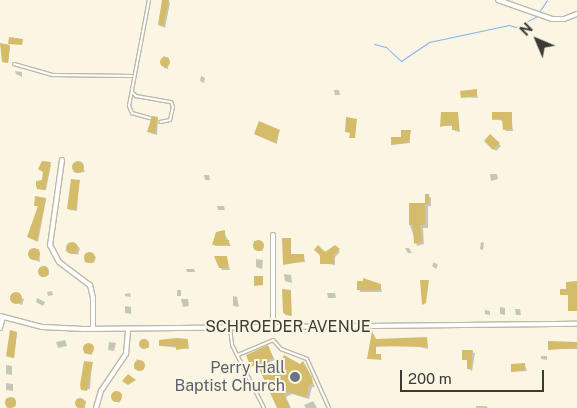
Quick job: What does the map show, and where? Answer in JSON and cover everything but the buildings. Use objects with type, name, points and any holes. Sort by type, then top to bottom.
[{"type":"street","points":[[498,0],[538,15],[564,19],[577,14]]},
{"type":"street","points":[[62,160],[50,244],[59,262],[90,286],[93,298],[93,329]]},
{"type":"street","points":[[273,235],[273,327]]},
{"type":"street","points":[[0,328],[2,316]]},
{"type":"street","name":"SCHROEDER AVENUE","points":[[2,316],[42,327],[93,329],[577,324]]},
{"type":"street","points":[[96,408],[101,391],[126,354],[128,329]]},
{"type":"lane","points":[[149,0],[131,91],[132,113],[150,118]]},
{"type":"lane","points":[[14,64],[53,76],[133,76]]},
{"type":"lane","points":[[131,91],[136,96],[171,102],[173,107],[170,120],[160,122]]},
{"type":"lane","points":[[230,328],[232,345],[264,408]]},
{"type":"lane","points":[[238,354],[273,340],[281,349],[307,359],[329,408]]},
{"type":"waterway","points":[[539,12],[547,0]]},
{"type":"waterway","points":[[374,44],[386,47],[401,61],[429,42],[509,25],[516,27],[538,16]]},
{"type":"place","name":"Perry Hall Baptist Church","points":[[295,377]]}]
